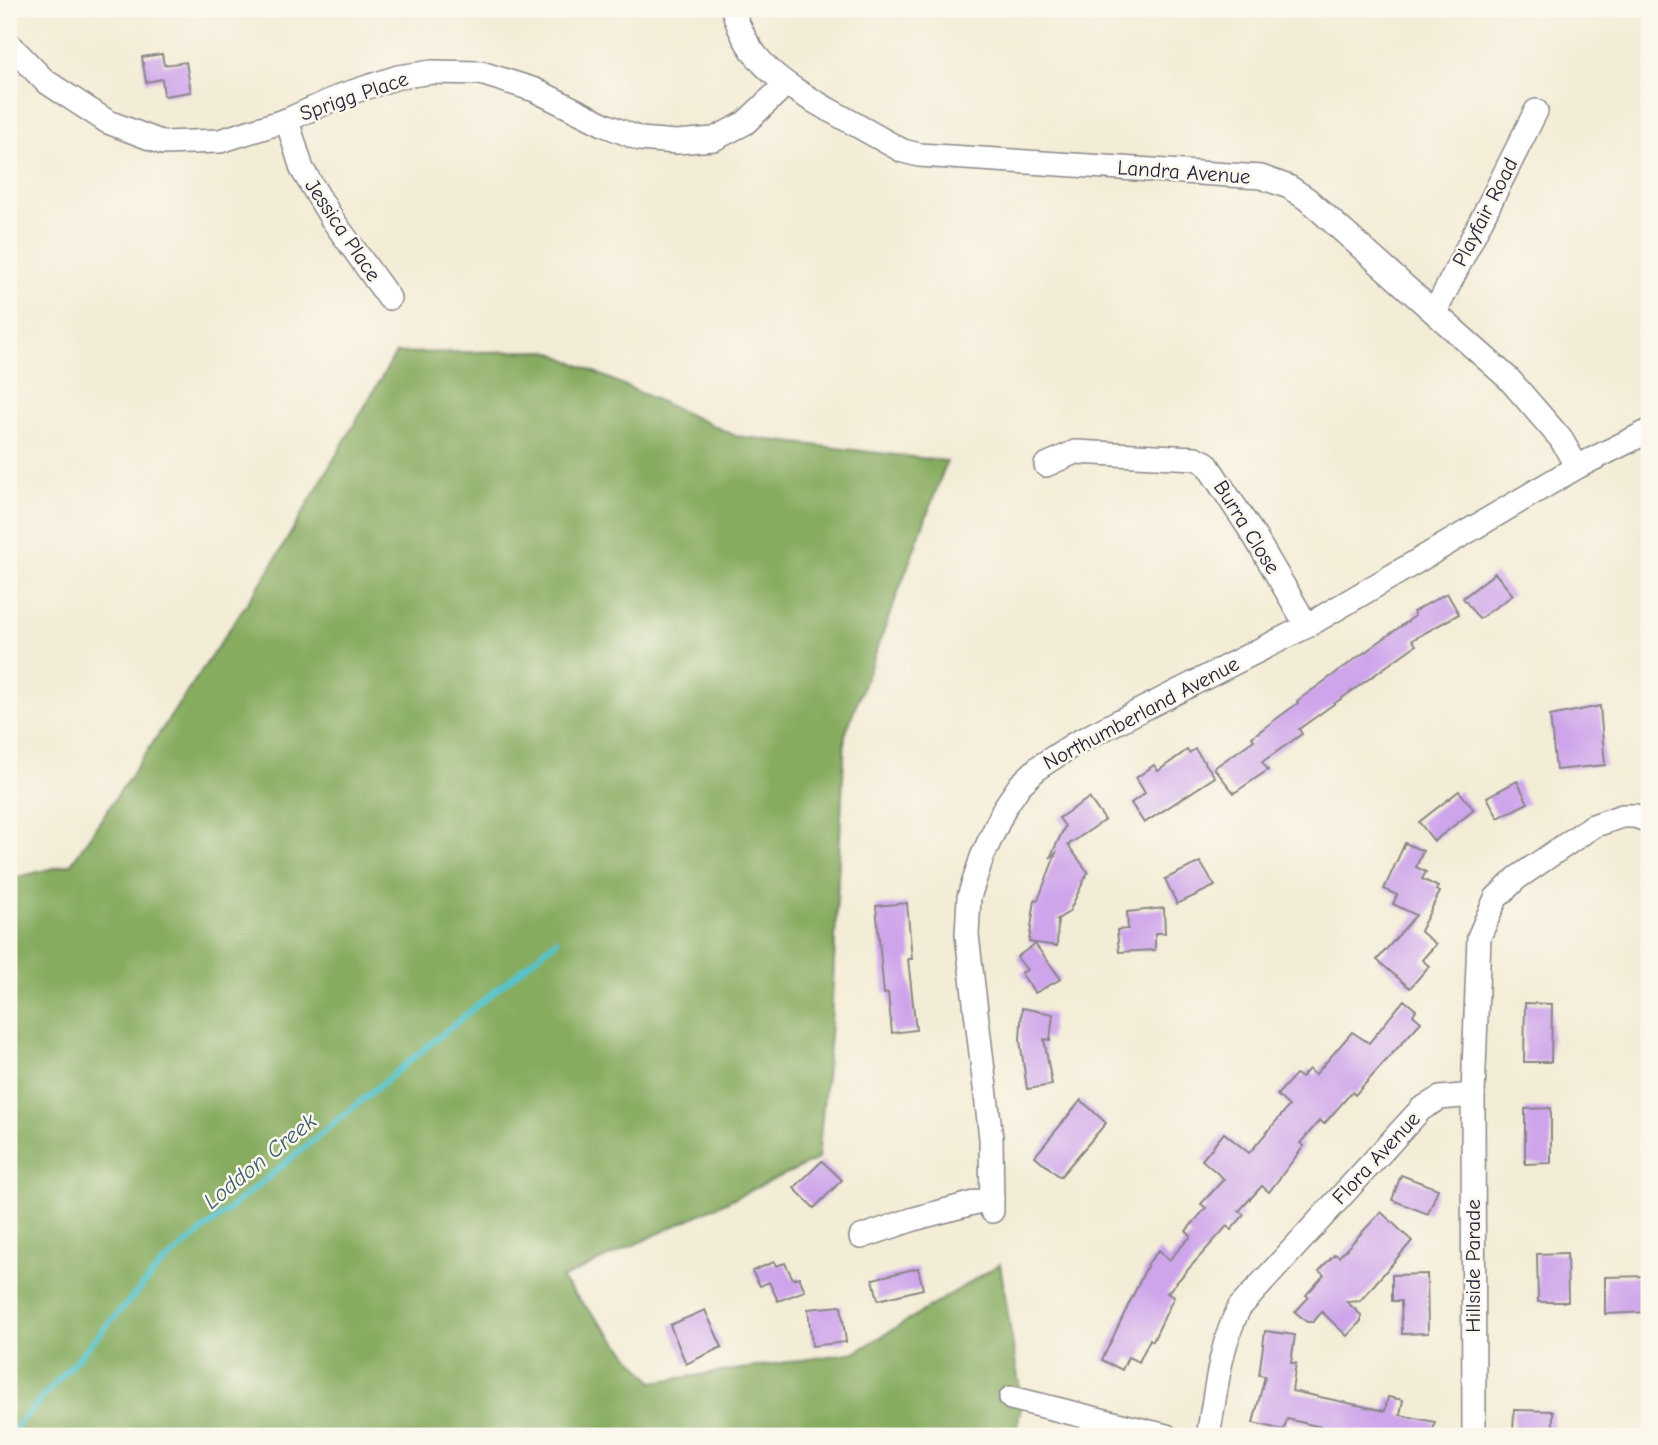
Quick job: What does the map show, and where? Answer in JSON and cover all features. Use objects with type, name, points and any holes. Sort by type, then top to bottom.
[{"type":"street","name":"Landra Avenue","points":[[733,9],[746,42],[762,63],[785,85],[903,151],[919,155],[1261,177],[1289,187],[1307,199],[1509,379],[1562,439],[1577,467]]},
{"type":"street","name":"Sprigg Place","points":[[9,44],[45,81],[108,122],[163,143],[220,141],[287,120],[343,95],[398,77],[432,72],[481,74],[535,90],[605,125],[640,139],[676,142],[714,139],[745,123],[785,85]]},
{"type":"street","name":"Playfair Road","points":[[1435,312],[1535,111]]},
{"type":"street","name":"Jessica Place","points":[[287,120],[302,169],[332,219],[389,298]]},
{"type":"street","name":"Northumberland Avenue","points":[[861,1237],[914,1219],[992,1204],[991,1138],[967,935],[969,897],[982,857],[1005,807],[1020,785],[1040,766],[1076,743],[1307,626],[1577,467],[1649,431]]},
{"type":"street","name":"Burra Close","points":[[1046,465],[1074,452],[1195,458],[1206,463],[1255,537],[1307,626]]},
{"type":"street","points":[[1474,1095],[1479,937],[1496,898],[1517,878],[1593,826],[1622,816],[1635,816],[1649,821]]},
{"type":"street","name":"Flora Avenue","points":[[1209,1436],[1223,1349],[1239,1308],[1421,1109],[1440,1098],[1474,1095]]},
{"type":"street","name":"Hillside Parade","points":[[1474,1095],[1474,1436]]},
{"type":"street","points":[[1011,1398],[1166,1436]]},
{"type":"green space","points":[[548,351],[736,436],[947,461],[845,735],[831,1024],[818,1159],[561,1279],[653,1382],[856,1352],[1000,1264],[1022,1403],[1015,1436],[9,1436],[9,879],[71,864],[268,572],[396,353]]},
{"type":"building","points":[[162,54],[164,65],[186,62],[191,92],[164,96],[162,79],[146,82],[142,57]]},
{"type":"building","points":[[1495,573],[1513,595],[1479,619],[1463,598]]},
{"type":"building","points":[[1447,593],[1459,614],[1412,640],[1416,645],[1299,729],[1302,734],[1262,762],[1268,770],[1234,793],[1214,768],[1254,740],[1252,737],[1298,703],[1297,701],[1415,616],[1413,612]]},
{"type":"building","points":[[1600,706],[1605,765],[1556,770],[1550,716]]},
{"type":"building","points":[[1195,749],[1215,777],[1144,823],[1131,803],[1145,793],[1136,778],[1154,765],[1158,771],[1187,750],[1189,753]]},
{"type":"building","points":[[1517,781],[1528,803],[1498,818],[1487,797]]},
{"type":"building","points":[[1459,791],[1474,810],[1434,841],[1419,822]]},
{"type":"building","points":[[1089,798],[1105,820],[1068,845],[1088,872],[1069,912],[1056,920],[1057,946],[1029,942],[1035,899],[1038,900],[1056,853],[1050,858],[1065,826],[1059,818]]},
{"type":"building","points":[[1405,843],[1423,851],[1416,867],[1426,872],[1422,879],[1438,887],[1436,890],[1440,892],[1420,931],[1436,944],[1422,960],[1429,966],[1410,988],[1377,960],[1416,915],[1393,904],[1397,895],[1384,889]]},
{"type":"building","points":[[1200,862],[1215,886],[1177,904],[1165,879]]},
{"type":"building","points":[[907,903],[912,959],[908,959],[916,1030],[892,1033],[888,993],[884,994],[876,906]]},
{"type":"building","points":[[1164,908],[1165,933],[1155,933],[1155,950],[1119,952],[1117,930],[1128,929],[1127,912]]},
{"type":"building","points":[[1035,944],[1061,979],[1035,993],[1021,973],[1027,970],[1017,957]]},
{"type":"building","points":[[1404,1000],[1416,1010],[1413,1015],[1421,1022],[1355,1095],[1352,1092],[1324,1124],[1320,1120],[1300,1143],[1304,1146],[1269,1192],[1262,1186],[1239,1211],[1244,1215],[1231,1230],[1227,1226],[1167,1293],[1174,1297],[1153,1341],[1150,1339],[1139,1362],[1128,1357],[1122,1370],[1102,1360],[1149,1262],[1159,1250],[1169,1260],[1191,1236],[1186,1231],[1206,1208],[1201,1204],[1224,1179],[1202,1160],[1224,1133],[1249,1153],[1289,1106],[1277,1095],[1296,1074],[1301,1078],[1309,1069],[1315,1075],[1352,1032],[1369,1043]]},
{"type":"building","points":[[1525,1003],[1552,1004],[1551,1062],[1524,1062]]},
{"type":"building","points":[[1022,1008],[1053,1014],[1050,1040],[1044,1039],[1052,1085],[1027,1089],[1020,1040]]},
{"type":"building","points":[[1081,1100],[1106,1123],[1060,1177],[1035,1156]]},
{"type":"building","points":[[1551,1108],[1551,1163],[1525,1164],[1525,1109]]},
{"type":"building","points":[[822,1161],[842,1180],[814,1208],[794,1188]]},
{"type":"building","points":[[1401,1175],[1438,1189],[1428,1214],[1392,1200]]},
{"type":"building","points":[[1381,1212],[1412,1241],[1360,1301],[1347,1302],[1361,1315],[1361,1321],[1347,1336],[1322,1312],[1313,1322],[1307,1322],[1295,1312],[1324,1275],[1319,1271],[1335,1254],[1339,1257]]},
{"type":"building","points":[[1567,1253],[1568,1302],[1538,1302],[1537,1254]]},
{"type":"building","points":[[774,1262],[776,1266],[785,1263],[793,1279],[799,1277],[805,1291],[778,1301],[769,1282],[760,1286],[752,1271]]},
{"type":"building","points":[[918,1268],[923,1289],[878,1300],[873,1279]]},
{"type":"building","points":[[1427,1274],[1428,1333],[1402,1334],[1401,1301],[1392,1301],[1392,1275]]},
{"type":"building","points":[[1649,1276],[1649,1312],[1605,1314],[1605,1277]]},
{"type":"building","points":[[841,1306],[846,1342],[812,1346],[808,1309]]},
{"type":"building","points":[[705,1310],[722,1347],[686,1364],[670,1325]]},
{"type":"building","points":[[1265,1331],[1295,1335],[1291,1363],[1296,1363],[1292,1391],[1385,1411],[1388,1397],[1403,1400],[1400,1415],[1435,1422],[1432,1436],[1360,1436],[1287,1419],[1284,1430],[1253,1423],[1265,1376],[1259,1375]]},
{"type":"building","points":[[1514,1410],[1553,1411],[1553,1436],[1513,1436]]},
{"type":"waterway","name":"Loddon Creek","points":[[9,1435],[161,1265],[557,940]]}]
